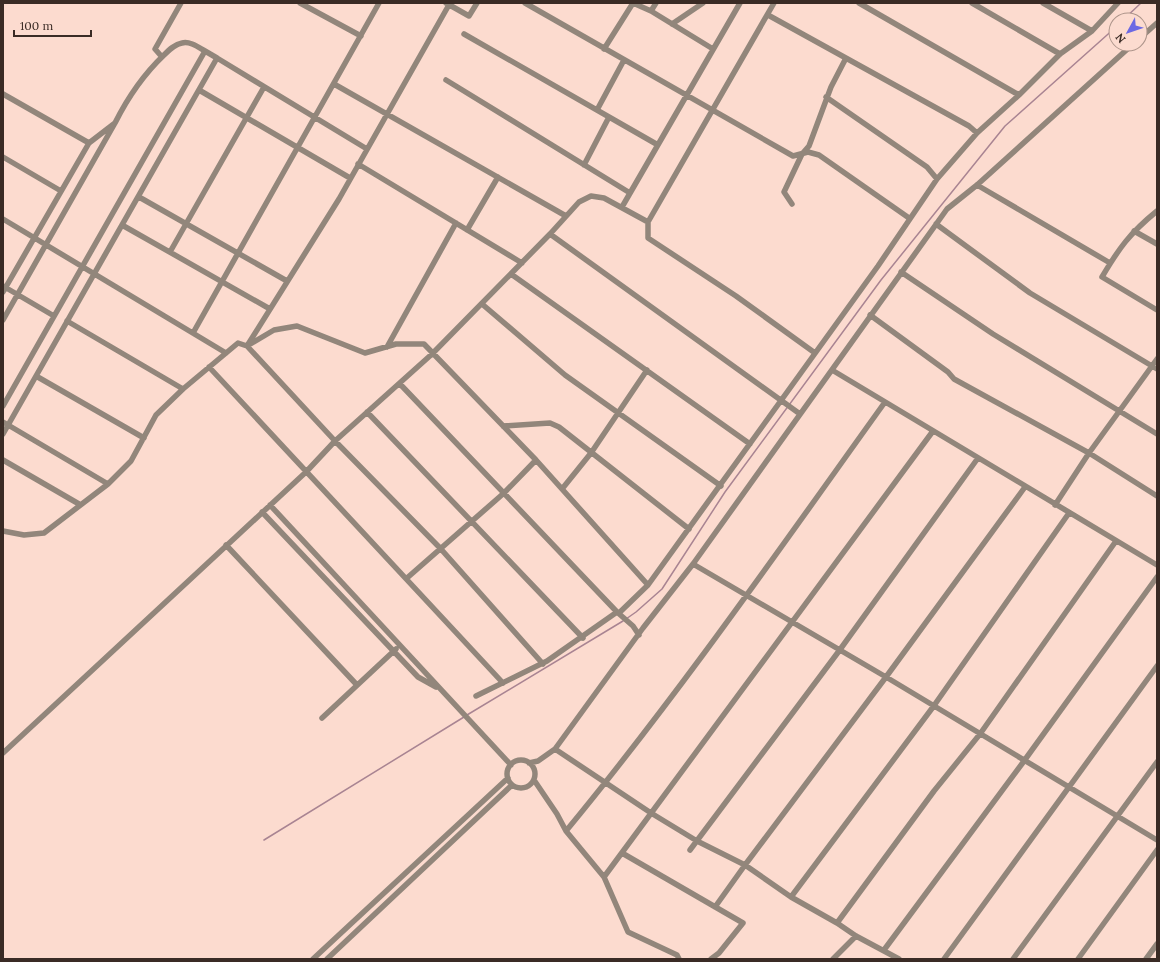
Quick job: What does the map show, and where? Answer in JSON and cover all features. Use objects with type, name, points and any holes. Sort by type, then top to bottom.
[{"type":"street","points":[[162,57],[155,49],[181,3]]},
{"type":"street","points":[[300,3],[360,36]]},
{"type":"street","points":[[193,333],[379,3]]},
{"type":"street","points":[[246,346],[350,178],[448,4],[469,16],[477,3]]},
{"type":"street","points":[[525,3],[793,156],[808,152],[819,155],[910,218]]},
{"type":"street","points":[[604,49],[633,3],[714,49]]},
{"type":"street","points":[[651,12],[656,3]]},
{"type":"street","points":[[672,24],[703,3]]},
{"type":"street","points":[[622,207],[740,3]]},
{"type":"street","points":[[774,3],[648,222],[648,238],[736,296],[815,353]]},
{"type":"street","points":[[859,3],[1019,95]]},
{"type":"street","points":[[972,3],[1060,54]]},
{"type":"street","points":[[1043,3],[1092,31]]},
{"type":"street","points":[[476,696],[543,664],[620,613],[648,585],[782,400],[937,179],[977,133],[1019,95],[1060,54],[1092,31],[1118,3]]},
{"type":"street","points":[[768,15],[969,126],[977,133]]},
{"type":"street","points":[[1148,31],[1157,23]]},
{"type":"street","points":[[464,34],[658,145]]},
{"type":"street","points":[[3,320],[139,82],[162,57],[172,48],[181,43],[189,43],[205,51],[367,149]]},
{"type":"street","points":[[3,406],[205,51]]},
{"type":"street","points":[[534,780],[526,787],[520,788],[512,785],[508,778],[511,765],[518,761],[529,763],[538,761],[555,749],[692,564],[901,272],[948,209],[1124,52]]},
{"type":"street","points":[[3,434],[6,424],[36,376],[217,58]]},
{"type":"street","points":[[792,204],[784,192],[802,154],[809,146],[826,98],[846,58]]},
{"type":"street","points":[[597,110],[624,60]]},
{"type":"street","points":[[446,80],[630,193]]},
{"type":"street","points":[[334,84],[566,216]]},
{"type":"street","points":[[170,252],[264,87]]},
{"type":"street","points":[[199,90],[350,178]]},
{"type":"street","points":[[3,94],[89,143]]},
{"type":"street","points":[[826,98],[927,167],[937,179]]},
{"type":"street","points":[[584,165],[608,117]]},
{"type":"street","points":[[54,316],[18,294],[4,288],[89,143],[115,123]]},
{"type":"street","points":[[3,157],[61,191]]},
{"type":"street","points":[[358,164],[522,264]]},
{"type":"street","points":[[467,230],[498,177]]},
{"type":"street","points":[[977,184],[1110,263]]},
{"type":"street","points":[[3,753],[306,472],[335,441],[432,354],[522,264],[579,202],[591,196],[604,198],[648,222]]},
{"type":"street","points":[[139,197],[287,281]]},
{"type":"street","points":[[1157,212],[1134,230],[1110,263],[1102,277],[1157,310]]},
{"type":"street","points":[[3,219],[226,353]]},
{"type":"street","points":[[386,347],[456,223]]},
{"type":"street","points":[[936,224],[1030,293],[1157,369]]},
{"type":"street","points":[[122,225],[270,308]]},
{"type":"street","points":[[1134,230],[1157,244]]},
{"type":"street","points":[[550,234],[800,414]]},
{"type":"street","points":[[901,272],[993,334],[1157,434]]},
{"type":"street","points":[[511,274],[750,444]]},
{"type":"street","points":[[482,304],[565,375],[720,486]]},
{"type":"street","points":[[870,315],[948,372],[954,379],[1089,453],[1157,496]]},
{"type":"street","points":[[67,321],[183,389]]},
{"type":"street","points":[[246,346],[274,330],[297,326],[365,353],[396,344],[424,344],[536,460],[648,585]]},
{"type":"street","points":[[3,531],[24,535],[44,533],[79,504],[108,484],[131,461],[156,415],[183,389],[238,343],[246,346],[335,441],[440,548],[543,664]]},
{"type":"street","points":[[1055,505],[1089,453],[1157,358]]},
{"type":"street","points":[[209,367],[407,578],[503,683]]},
{"type":"street","points":[[562,489],[591,453],[647,370]]},
{"type":"street","points":[[832,370],[1157,565]]},
{"type":"street","points":[[36,376],[144,438]]},
{"type":"street","points":[[400,384],[634,626],[639,635]]},
{"type":"street","points":[[566,831],[606,782],[746,596],[885,402]]},
{"type":"street","points":[[367,412],[583,638]]},
{"type":"street","points":[[503,426],[550,423],[559,427],[688,529]]},
{"type":"street","points":[[6,424],[108,484]]},
{"type":"street","points":[[604,877],[933,431]]},
{"type":"street","points":[[690,850],[839,651],[978,458]]},
{"type":"street","points":[[3,460],[79,504]]},
{"type":"street","points":[[407,578],[504,493],[536,460]]},
{"type":"street","points":[[715,907],[1025,487]]},
{"type":"street","points":[[270,505],[511,765]]},
{"type":"street","points":[[262,512],[418,677],[440,689]]},
{"type":"street","points":[[791,897],[933,707],[1069,513]]},
{"type":"street","points":[[837,922],[934,791],[980,734],[1116,541]]},
{"type":"street","points":[[226,545],[357,685]]},
{"type":"street","points":[[692,564],[886,677],[933,707],[1157,840]]},
{"type":"street","points":[[884,950],[1024,761],[1157,577]]},
{"type":"street","points":[[322,718],[400,645]]},
{"type":"street","points":[[944,959],[1070,788],[1157,666]]},
{"type":"street","points":[[555,749],[651,813],[697,841],[745,865],[791,897],[837,922],[856,936],[899,959]]},
{"type":"street","points":[[1013,959],[1157,762]]},
{"type":"street","points":[[529,763],[534,769],[534,780],[557,814],[566,831],[604,877],[628,932],[677,955],[679,959]]},
{"type":"street","points":[[313,959],[508,778]]},
{"type":"street","points":[[327,959],[512,785]]},
{"type":"street","points":[[1078,959],[1157,850]]},
{"type":"street","points":[[622,853],[743,923],[719,953],[711,959]]},
{"type":"street","points":[[833,959],[856,936]]},
{"type":"street","points":[[1146,959],[1157,944]]},
{"type":"waterway","points":[[1131,12],[1141,3]]},
{"type":"waterway","points":[[626,619],[662,589],[725,492],[881,280],[1005,126],[1108,34]]},
{"type":"waterway","points":[[467,715],[623,621]]},
{"type":"waterway","points":[[264,840],[464,717]]}]
